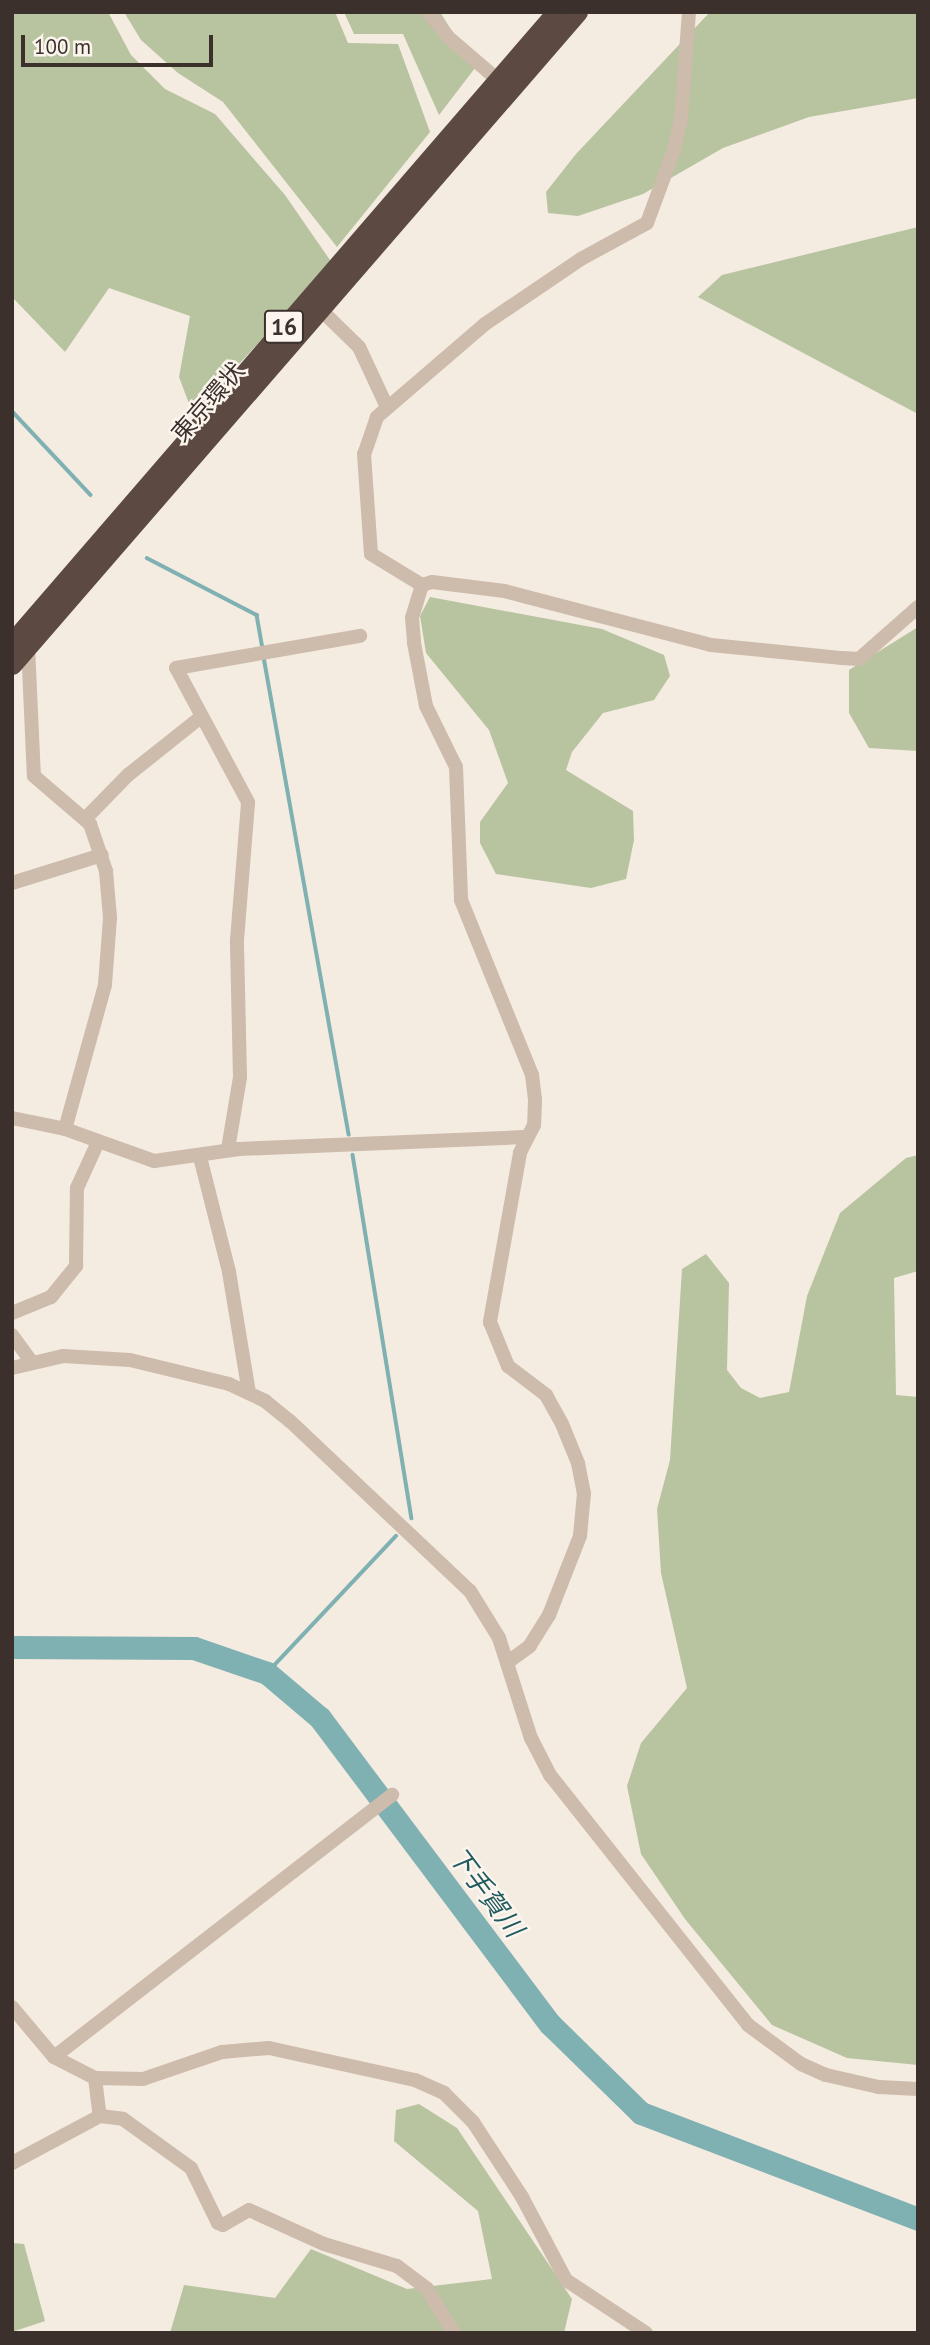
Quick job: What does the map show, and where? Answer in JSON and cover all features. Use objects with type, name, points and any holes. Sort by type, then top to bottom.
[{"type":"highway","name":"東京環状","points":[[20,644],[321,310],[504,86],[556,12]]},
{"type":"highway","name":"東京環状","points":[[12,665],[20,644],[504,86],[578,12]]},
{"type":"street","points":[[428,12],[448,37],[504,86]]},
{"type":"street","points":[[689,12],[677,139],[647,223],[581,259],[496,316],[377,417],[363,454],[371,554],[422,585],[432,582],[504,591],[710,645],[842,659],[859,659],[918,607]]},
{"type":"street","points":[[321,310],[359,347],[387,407]]},
{"type":"street","points":[[422,585],[412,618],[414,643],[426,706],[456,767],[461,900],[532,1074],[534,1125],[524,1137],[490,1322],[508,1366],[546,1395],[562,1424],[578,1463],[585,1514],[549,1615],[530,1646],[508,1662]]},
{"type":"street","points":[[228,1149],[240,1077],[237,940],[250,819],[248,802],[176,667],[360,636]]},
{"type":"street","points":[[20,644],[34,776],[85,819],[102,855],[110,918],[108,960],[65,1129]]},
{"type":"street","points":[[85,819],[128,775],[201,717]]},
{"type":"street","points":[[12,883],[102,855]]},
{"type":"street","points":[[12,1118],[65,1129],[154,1161],[200,1157],[228,1149],[524,1137]]},
{"type":"street","points":[[12,1313],[51,1297],[76,1266],[77,1188],[98,1142]]},
{"type":"street","points":[[200,1157],[229,1272],[249,1393]]},
{"type":"street","points":[[12,1335],[31,1361]]},
{"type":"street","points":[[12,1368],[31,1361],[95,1355],[207,1377],[249,1393],[308,1437],[449,1569],[485,1612],[508,1662],[531,1738],[550,1775],[748,2025],[801,2064],[827,2075],[879,2087],[918,2089]]},
{"type":"street","points":[[54,2057],[392,1795]]},
{"type":"street","points":[[12,2007],[54,2057],[95,2078],[143,2079],[244,2047],[270,2048],[415,2080],[444,2093],[473,2122],[522,2197],[566,2280],[620,2327],[646,2333]]},
{"type":"street","points":[[95,2078],[100,2116]]},
{"type":"street","points":[[12,2163],[100,2116],[123,2119],[191,2168],[218,2223],[223,2225],[249,2210],[324,2244],[397,2266],[427,2289],[454,2333]]},
{"type":"green space","points":[[12,12],[108,12],[131,55],[165,89],[215,114],[285,195],[332,263],[193,414],[179,377],[190,316],[109,288],[65,352],[12,297]]},
{"type":"green space","points":[[124,12],[335,12],[348,43],[398,44],[430,132],[337,247],[223,102],[178,73],[141,40]]},
{"type":"green space","points":[[344,12],[440,12],[475,68],[439,115],[403,34],[354,34]]},
{"type":"green space","points":[[710,12],[918,12],[918,98],[809,117],[723,148],[643,194],[578,216],[548,213],[546,192],[576,154]]},
{"type":"green space","points":[[918,227],[918,414],[698,297],[722,275]]},
{"type":"green space","points":[[430,597],[602,629],[664,655],[670,676],[654,700],[603,713],[572,752],[566,770],[633,811],[634,840],[626,879],[591,888],[496,874],[480,843],[480,822],[508,783],[489,730],[426,653],[420,616]]},
{"type":"green space","points":[[918,627],[918,751],[869,748],[849,713],[849,670]]},
{"type":"green space","points":[[918,1155],[918,1271],[894,1278],[896,1395],[918,1397],[918,2065],[847,2058],[772,2025],[685,1919],[641,1854],[627,1786],[641,1743],[687,1688],[661,1573],[657,1509],[670,1460],[682,1269],[706,1254],[729,1283],[727,1370],[741,1388],[760,1398],[789,1392],[807,1296],[840,1213],[906,1158]]},
{"type":"green space","points":[[419,2104],[457,2128],[572,2299],[564,2333],[170,2333],[184,2285],[275,2298],[311,2249],[407,2289],[492,2279],[478,2211],[394,2141],[396,2110]]},
{"type":"green space","points":[[12,2243],[24,2244],[45,2321],[12,2332]]},
{"type":"waterway","points":[[12,411],[91,495]]},
{"type":"waterway","points":[[147,558],[257,615],[263,650]]},
{"type":"waterway","points":[[264,657],[349,1135]]},
{"type":"waterway","points":[[353,1155],[412,1518]]},
{"type":"waterway","points":[[267,1673],[396,1536]]},
{"type":"waterway","name":"下手賀川","points":[[12,1647],[194,1648],[267,1673],[320,1718],[550,2024],[641,2113],[918,2219]]}]
